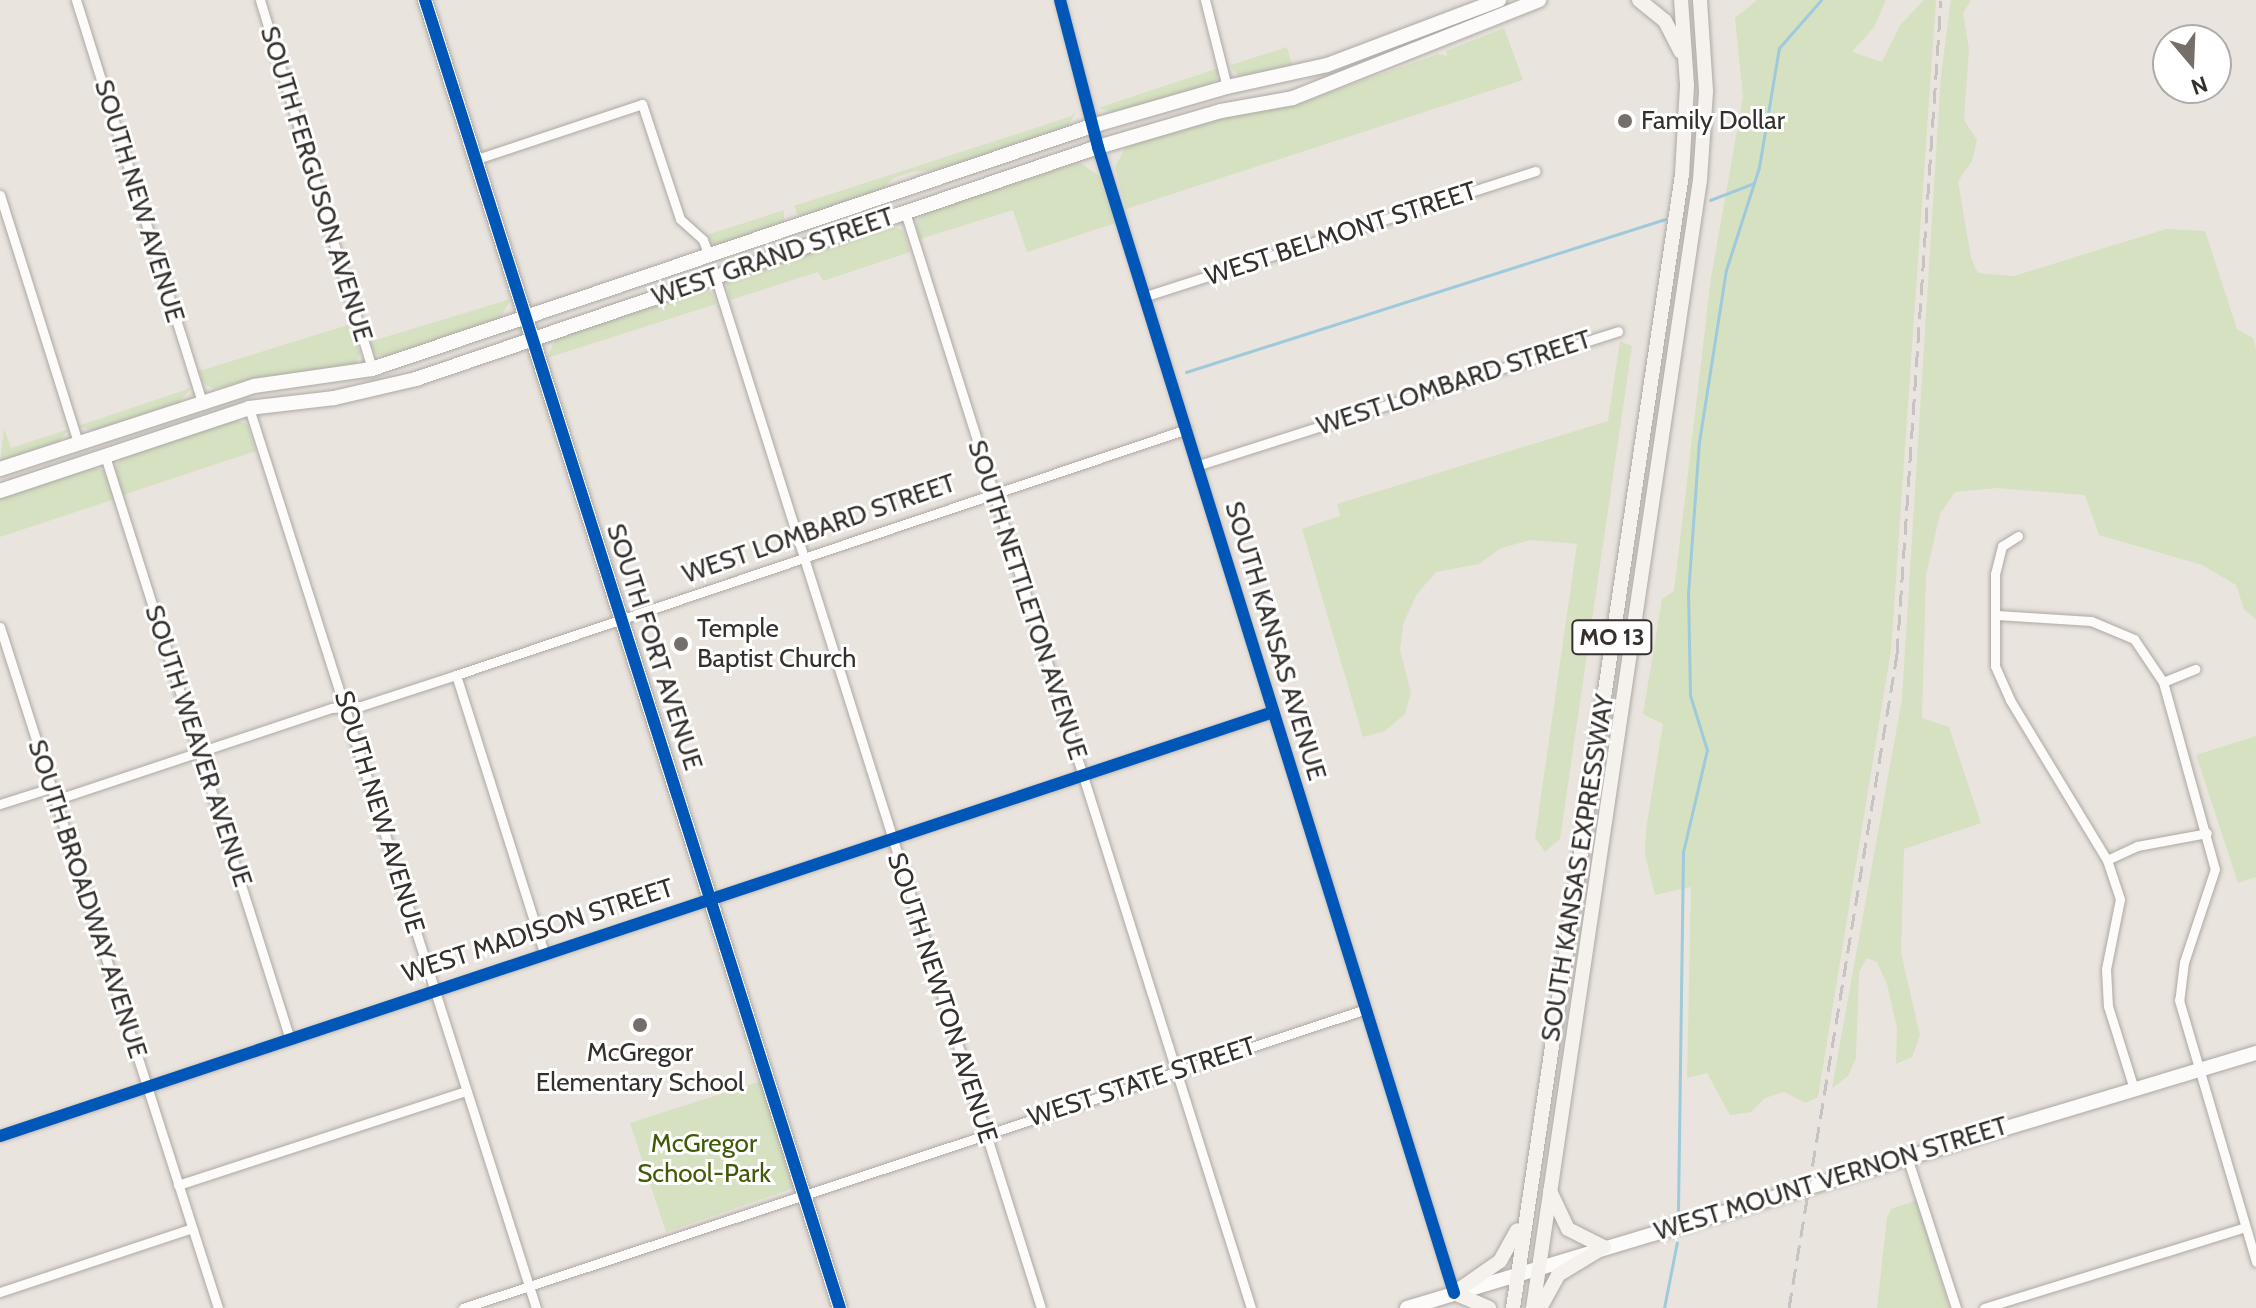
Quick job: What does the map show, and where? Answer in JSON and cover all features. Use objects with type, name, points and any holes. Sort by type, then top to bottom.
[{"type":"main road","name":"SOUTH FORT AVENUE","points":[[425,0],[840,1308]]},
{"type":"main road","name":"WEST GRAND STREET","points":[[0,469],[254,386],[372,369],[1092,126],[1227,87],[1327,65],[1499,0]]},
{"type":"main road","name":"WEST GRAND STREET","points":[[0,491],[249,408],[334,398],[416,379],[1098,147],[1221,111],[1293,98],[1539,0]]},
{"type":"main road","points":[[1639,0],[1675,35],[1687,85]]},
{"type":"main road","name":"SOUTH KANSAS EXPRESSWAY","points":[[1513,1308],[1680,183],[1687,85],[1681,0]]},
{"type":"main road","name":"SOUTH KANSAS EXPRESSWAY","points":[[1533,1308],[1536,1267],[1700,180],[1706,73],[1700,0]]},
{"type":"main road","points":[[1706,73],[1713,43],[1709,0]]},
{"type":"main road","name":"WEST MOUNT VERNON STREET","points":[[1407,1308],[2256,1053]]},
{"type":"main road","points":[[1549,1186],[1563,1223],[1581,1239],[1604,1247]]},
{"type":"main road","points":[[1489,1308],[1454,1293],[1505,1254],[1528,1199]]},
{"type":"main road","points":[[1540,1308],[1558,1275],[1604,1247]]},
{"type":"street","name":"SOUTH NEW AVENUE","points":[[76,0],[202,401]]},
{"type":"street","name":"SOUTH FERGUSON AVENUE","points":[[260,0],[372,369]]},
{"type":"street","name":"SOUTH KANSAS AVENUE","points":[[1060,0],[1098,147],[1454,1293]]},
{"type":"street","points":[[1205,0],[1227,87]]},
{"type":"street","points":[[474,160],[642,104],[680,219],[703,240],[709,256]]},
{"type":"street","name":"WEST BELMONT STREET","points":[[1146,296],[1535,171]]},
{"type":"street","points":[[0,195],[78,443]]},
{"type":"street","name":"SOUTH NETTLETON AVENUE","points":[[905,212],[1251,1308]]},
{"type":"street","name":"SOUTH NEWTON AVENUE","points":[[715,276],[1041,1308]]},
{"type":"street","name":"WEST LOMBARD STREET","points":[[1199,465],[1618,331]]},
{"type":"street","name":"SOUTH NEW AVENUE","points":[[249,408],[536,1308]]},
{"type":"street","name":"WEST LOMBARD STREET","points":[[55,800],[332,708],[347,708],[456,675],[1187,429]]},
{"type":"street","name":"SOUTH WEAVER AVENUE","points":[[105,456],[289,1036]]},
{"type":"street","points":[[2018,536],[2002,546],[1995,574],[1995,666],[2010,700],[2107,860],[2120,899],[2106,969],[2108,1006],[2134,1089]]},
{"type":"street","points":[[1997,615],[2091,621],[2134,639],[2163,682],[2215,869],[2184,962],[2179,1000],[2256,1262]]},
{"type":"street","name":"SOUTH BROADWAY AVENUE","points":[[0,627],[218,1308]]},
{"type":"street","points":[[2163,682],[2196,669]]},
{"type":"street","points":[[456,675],[544,953]]},
{"type":"street","name":"WEST MADISON STREET","points":[[0,1136],[289,1036],[1273,712]]},
{"type":"street","points":[[0,804],[50,788]]},
{"type":"street","points":[[2107,860],[2137,846],[2207,833]]},
{"type":"street","name":"WEST STATE STREET","points":[[463,1308],[528,1283],[1366,1009]]},
{"type":"street","points":[[178,1185],[466,1091]]},
{"type":"street","points":[[1907,1157],[1956,1308]]},
{"type":"street","points":[[1984,1308],[2245,1227]]},
{"type":"street","points":[[0,1292],[192,1228]]},
{"type":"green space","points":[[1757,0],[1886,0],[1874,27],[1852,52],[1882,62],[1901,24],[1924,0],[1936,0],[1891,650],[1818,1097],[1806,1103],[1784,1092],[1765,1098],[1751,1112],[1730,1115],[1707,1073],[1687,1078],[1691,887],[1655,895],[1645,855],[1646,829],[1663,724],[1643,714],[1662,599],[1674,591],[1711,278],[1743,97],[1735,18]]},
{"type":"green space","points":[[1951,0],[1971,0],[1963,13],[1969,49],[1964,120],[1977,140],[1972,161],[1958,181],[1971,258],[1978,273],[2014,276],[2166,229],[2205,231],[2237,329],[2253,338],[2256,349],[2256,620],[2244,609],[2236,585],[2202,565],[2099,535],[2085,495],[1997,488],[1955,492],[1940,514],[1926,575],[1922,718],[1949,727],[1981,823],[1904,849],[1901,953],[1920,1035],[1912,1057],[1896,1064],[1897,1028],[1887,984],[1877,962],[1867,958],[1859,972],[1856,1058],[1848,1076],[1832,1088],[1902,699],[1941,75]]},
{"type":"green space","points":[[1504,28],[1523,80],[1126,209],[1115,167],[1126,146],[1225,115],[1303,102],[1438,54],[1447,56],[1446,51]]},
{"type":"green space","points":[[1287,47],[1293,68],[1241,78],[1231,65]]},
{"type":"green space","points":[[1219,68],[1217,80],[1209,84],[1117,113],[1098,108]]},
{"type":"green space","points":[[1077,109],[1067,129],[947,170],[915,171],[894,178],[879,192],[804,218],[797,214],[794,206],[1072,116]]},
{"type":"green space","points":[[1079,162],[1099,176],[1116,223],[1027,252],[1013,210],[920,239],[916,223],[924,213]]},
{"type":"green space","points":[[784,210],[784,224],[715,246],[707,235]]},
{"type":"green space","points":[[887,225],[903,230],[910,252],[823,281],[818,272],[730,300],[727,284],[735,276]]},
{"type":"green space","points":[[703,288],[712,293],[716,304],[547,358],[556,338]]},
{"type":"green space","points":[[511,299],[499,320],[386,358],[375,354],[369,342]]},
{"type":"green space","points":[[351,324],[360,354],[355,365],[255,378],[214,389],[203,383],[199,371]]},
{"type":"green space","points":[[1620,341],[1632,346],[1560,839],[1545,852],[1535,838],[1577,544],[1531,540],[1501,548],[1479,564],[1436,572],[1417,594],[1403,624],[1400,650],[1411,693],[1405,714],[1385,731],[1363,737],[1302,529],[1340,516],[1337,504],[1608,421]]},
{"type":"green space","points":[[191,388],[178,404],[94,431],[78,426]]},
{"type":"green space","points":[[233,419],[247,424],[256,451],[123,495],[115,467],[122,457]]},
{"type":"green space","points":[[4,428],[11,448],[69,429],[58,443],[0,463]]},
{"type":"green space","points":[[91,467],[103,470],[115,499],[0,537],[0,498]]},
{"type":"green space","points":[[2256,736],[2256,877],[2238,883],[2196,755]]},
{"type":"green space","name":"McGregor School-Park","points":[[761,1081],[794,1188],[666,1232],[630,1123]]},
{"type":"green space","points":[[1917,1200],[1949,1308],[1877,1308],[1887,1218],[1891,1209]]},
{"type":"waterway","points":[[1678,1210],[1683,852],[1707,750],[1690,695],[1688,594],[1699,442],[1726,270],[1759,167],[1779,48],[1821,0]]},
{"type":"waterway","points":[[1710,200],[1754,183]]},
{"type":"waterway","points":[[1186,372],[1665,219]]},
{"type":"waterway","points":[[1664,1308],[1677,1242]]},
{"type":"railway","points":[[1789,1308],[1897,654],[1941,0]]},
{"type":"cycle path","points":[[425,0],[840,1308]]},
{"type":"cycle path","points":[[1060,0],[1098,147],[1454,1293]]},
{"type":"cycle path","points":[[0,1136],[1273,712]]},
{"type":"place","name":"Family Dollar","points":[[1625,121]]},
{"type":"place","name":"Temple Baptist Church","points":[[681,644]]},
{"type":"place","name":"McGregor Elementary School","points":[[640,1025]]}]
